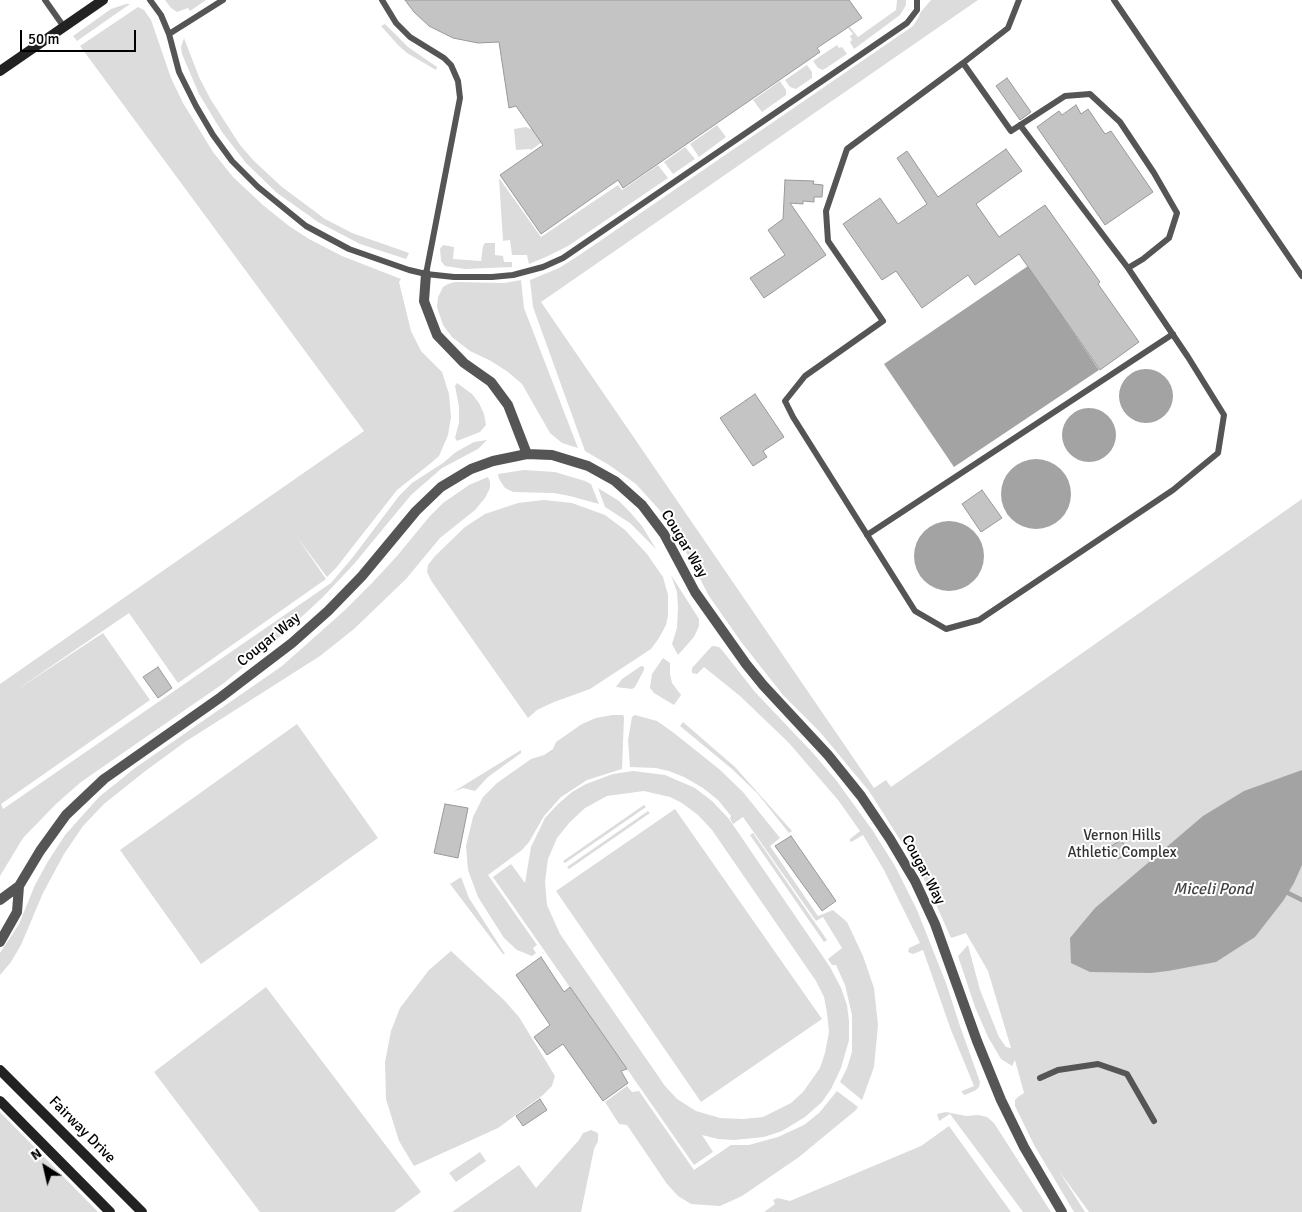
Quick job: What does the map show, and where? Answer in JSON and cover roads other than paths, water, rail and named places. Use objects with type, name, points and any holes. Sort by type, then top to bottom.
[{"type":"main road","points":[[0,71],[103,0]]},
{"type":"main road","name":"Fairway Drive","points":[[0,1070],[142,1212]]},
{"type":"main road","points":[[0,1101],[110,1212]]},
{"type":"street","points":[[426,274],[424,301],[436,335],[464,363],[491,382],[508,404],[527,454]]},
{"type":"street","name":"Cougar Way","points":[[0,900],[19,886],[40,851],[66,815],[104,779],[221,697],[292,643],[328,611],[362,576],[416,511],[441,487],[471,469],[492,461],[527,454],[552,455],[588,466],[615,481],[642,505],[664,534],[695,592],[746,664],[828,755],[861,796],[890,838],[915,881],[945,948],[977,1041],[1001,1100],[1024,1147],[1062,1212]]},
{"type":"street","name":"Cougar Way","points":[[0,942],[18,912],[19,886]]},
{"type":"lane","points":[[45,0],[64,27]]},
{"type":"lane","points":[[150,0],[161,15],[169,34],[179,72],[196,106],[213,135],[232,161],[258,187],[287,212],[325,237],[349,249],[386,263],[426,274],[454,277],[513,275],[543,267],[563,258],[907,23],[917,10],[917,0]]},
{"type":"lane","points":[[169,34],[223,0]]},
{"type":"lane","points":[[382,0],[396,23],[410,37],[444,58],[451,65],[458,81],[460,98],[426,274]]},
{"type":"lane","points":[[1019,0],[1008,28],[847,148],[826,212],[828,241],[883,321],[805,376],[785,401],[792,417],[916,611],[946,629],[979,620],[1173,490],[1218,453],[1224,416],[1173,334],[1128,268],[1020,125]]},
{"type":"lane","points":[[1114,0],[1302,276]]},
{"type":"lane","points":[[963,63],[1011,131],[1065,96],[1090,94],[1120,122],[1154,173],[1177,213],[1169,238],[1143,260],[1128,268]]},
{"type":"lane","points":[[867,535],[1173,334]]},
{"type":"lane","points":[[1040,1078],[1058,1070],[1098,1064],[1127,1074],[1154,1121]]},
{"type":"water","points":[[1028,266],[1099,370],[954,467],[884,364]]},
{"type":"water","points":[[1141,369],[1151,369],[1165,377],[1171,386],[1173,396],[1171,406],[1165,415],[1151,423],[1141,423],[1131,418],[1124,411],[1119,401],[1119,391],[1124,381],[1131,374]]},
{"type":"water","points":[[1084,408],[1094,408],[1108,416],[1114,425],[1116,435],[1114,445],[1108,454],[1094,462],[1084,462],[1074,457],[1067,450],[1062,440],[1062,430],[1067,420],[1074,413]]},
{"type":"water","points":[[1029,459],[1043,459],[1056,465],[1065,474],[1071,487],[1069,507],[1061,519],[1043,529],[1029,529],[1016,523],[1007,514],[1001,501],[1001,487],[1007,474],[1016,465]]},
{"type":"water","points":[[942,521],[956,521],[969,527],[978,536],[984,549],[982,569],[974,581],[956,591],[942,591],[929,585],[920,576],[914,563],[914,549],[920,536],[929,527]]},
{"type":"water","name":"Miceli Pond","points":[[1302,770],[1302,865],[1283,901],[1255,937],[1216,962],[1168,971],[1151,973],[1090,972],[1071,963],[1070,938],[1095,908],[1203,816],[1244,791]]},
{"type":"waterway","points":[[1288,893],[1302,900]]},
{"type":"park label","name":"Vernon Hills Athletic Complex","points":[[1122,844]]}]
